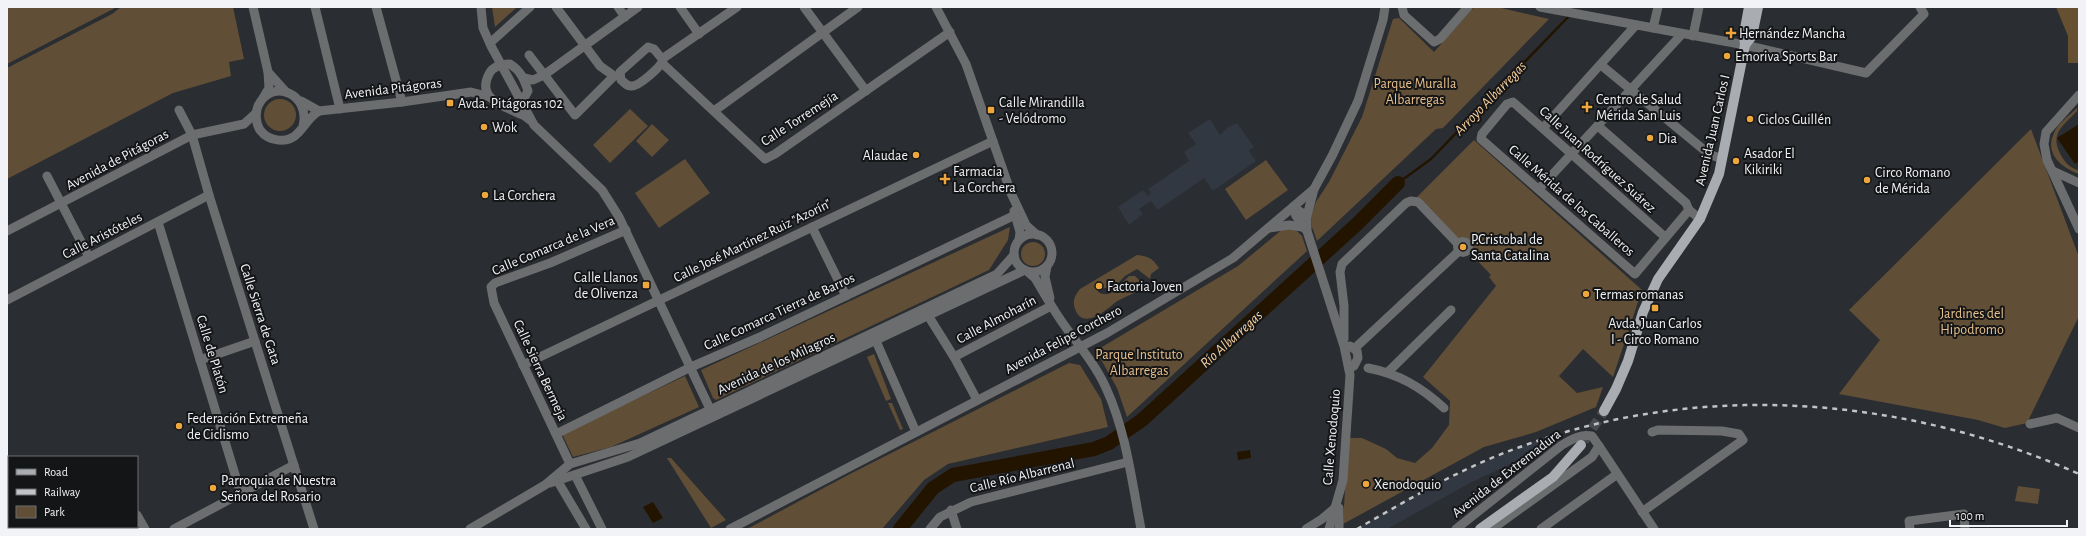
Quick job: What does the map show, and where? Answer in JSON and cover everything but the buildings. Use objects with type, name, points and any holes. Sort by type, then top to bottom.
[{"type":"main road","name":"Avenida Juan Carlos I","points":[[1747,46],[1744,34],[1749,7]]},
{"type":"main road","name":"Avenida Juan Carlos I","points":[[1604,411],[1628,362],[1643,312],[1658,278],[1700,219],[1714,187],[1722,159],[1747,46],[1752,36],[1758,7]]},
{"type":"main road","name":"Avenida de Extremadura","points":[[1480,529],[1553,477],[1581,445]]},
{"type":"street","points":[[254,7],[268,72],[269,88],[262,100],[256,113],[244,124],[260,130],[274,140],[282,140],[291,138],[298,133],[309,118],[318,110],[301,101],[294,95],[286,92],[273,92],[262,100]]},
{"type":"street","points":[[316,7],[340,109]]},
{"type":"street","points":[[376,7],[402,102]]},
{"type":"street","points":[[481,7],[483,28],[532,121]]},
{"type":"street","points":[[490,43],[530,7]]},
{"type":"street","points":[[556,7],[600,66],[617,76],[627,85],[632,86],[637,85],[662,61],[737,7]]},
{"type":"street","points":[[618,7],[625,17]]},
{"type":"street","points":[[529,79],[544,75],[638,7]]},
{"type":"street","points":[[680,7],[699,34]]},
{"type":"street","points":[[804,7],[866,91]]},
{"type":"street","points":[[714,111],[858,7]]},
{"type":"street","points":[[936,7],[966,64],[1011,193],[1026,225],[1043,238],[1051,248],[1052,254],[1046,266],[1045,277],[1051,306]]},
{"type":"street","name":"Avenida Felipe Corchero","points":[[730,529],[1081,346],[1222,265],[1314,189],[1332,156],[1358,101],[1383,20],[1385,7]]},
{"type":"street","name":"Avenida Felipe Corchero","points":[[1383,20],[1391,7]]},
{"type":"street","points":[[1402,7],[1404,15],[1434,42],[1440,39],[1468,7]]},
{"type":"street","points":[[1540,7],[1747,46],[1866,73],[1922,10]]},
{"type":"street","points":[[1653,28],[1658,7]]},
{"type":"street","points":[[1693,36],[1699,7]]},
{"type":"street","points":[[1543,128],[1601,65],[1636,24]]},
{"type":"street","name":"Calle Torremejía","points":[[617,76],[648,47],[654,49],[662,61],[765,158],[775,154],[950,32]]},
{"type":"street","points":[[1539,189],[1682,34]]},
{"type":"street","points":[[529,55],[575,115],[617,76]]},
{"type":"street","points":[[529,79],[510,64],[501,64],[490,72],[487,78],[486,88],[490,97],[505,109],[521,114],[532,121],[602,190],[626,230],[710,409]]},
{"type":"street","points":[[1601,65],[1709,154],[1722,159]]},
{"type":"street","points":[[268,72],[286,92]]},
{"type":"street","points":[[471,92],[487,78]]},
{"type":"street","points":[[502,106],[509,106],[522,102],[528,91],[529,79]]},
{"type":"street","name":"Avenida Pitágoras","points":[[318,110],[402,102],[471,92],[490,97]]},
{"type":"street","points":[[2079,95],[2046,132],[2044,144],[2047,160],[2079,229]]},
{"type":"street","points":[[301,101],[305,113],[303,126]]},
{"type":"street","name":"Calle Juan Rodríguez Suárez","points":[[1481,139],[1482,134],[1507,104],[1513,102],[1665,237]]},
{"type":"street","name":"Calle Sierra de Gata","points":[[179,110],[192,135],[209,195],[314,529]]},
{"type":"street","points":[[256,113],[260,130]]},
{"type":"street","name":"Avenida de Pitágoras","points":[[7,231],[62,204],[192,135],[244,124]]},
{"type":"street","points":[[1598,126],[1686,203],[1689,210],[1700,219]]},
{"type":"street","name":"Calle Mérida de los Caballeros","points":[[1481,139],[1635,274],[1689,210]]},
{"type":"street","name":"Calle José Martínez Ruiz \"Azorín\"","points":[[523,365],[587,333],[659,301],[993,141]]},
{"type":"street","points":[[2053,171],[2079,183]]},
{"type":"street","points":[[47,176],[89,257]]},
{"type":"street","points":[[1305,229],[1306,216],[1314,189]]},
{"type":"street","points":[[1011,193],[1012,204],[1020,232],[1014,255],[1019,266],[1035,278],[1051,306],[1081,346],[1106,387],[1126,450],[1141,529]]},
{"type":"street","name":"Calle Aristóteles","points":[[7,300],[209,195]]},
{"type":"street","name":"Calle Xenodoquio","points":[[1344,344],[1345,325],[1340,272],[1342,264],[1406,203],[1411,201],[1418,202],[1459,248],[1355,348]]},
{"type":"street","points":[[1293,206],[1306,216]]},
{"type":"street","points":[[1293,206],[1296,216],[1305,229]]},
{"type":"street","name":"Calle Comarca Tierra de Barros","points":[[556,434],[691,367],[846,296],[1015,215]]},
{"type":"street","name":"Calle de Platón","points":[[158,222],[241,494]]},
{"type":"street","points":[[1268,228],[1289,225],[1305,229]]},
{"type":"street","points":[[812,227],[846,296]]},
{"type":"street","name":"Calle Xenodoquio","points":[[1305,229],[1344,344],[1349,368],[1348,412],[1340,492],[1329,529]]},
{"type":"street","name":"Calle Comarca de la Vera","points":[[491,287],[494,283],[550,263],[626,230]]},
{"type":"street","points":[[1019,240],[1025,236],[1038,235]]},
{"type":"street","name":"Avenida de los Milagros","points":[[470,529],[544,485],[570,464],[640,442],[997,274],[1014,255]]},
{"type":"street","points":[[1026,271],[1035,272],[1046,266]]},
{"type":"street","name":"Avenida de los Milagros","points":[[544,485],[628,457],[1026,271]]},
{"type":"street","name":"Calle Sierra Bermeja","points":[[491,287],[494,303],[570,464]]},
{"type":"street","name":"Calle Almoharín","points":[[954,357],[1051,306]]},
{"type":"street","points":[[1388,372],[1451,310]]},
{"type":"street","points":[[929,317],[954,357],[977,400]]},
{"type":"street","points":[[876,341],[916,432]]},
{"type":"street","points":[[200,360],[255,342]]},
{"type":"street","points":[[1344,344],[1355,348],[1358,355],[1358,362]]},
{"type":"street","points":[[1349,368],[1358,362]]},
{"type":"street","points":[[1358,362],[1368,368]]},
{"type":"street","points":[[1349,368],[1368,368],[1388,372],[1418,386],[1444,408]]},
{"type":"street","points":[[2030,424],[2057,418],[2079,428]]},
{"type":"street","points":[[1642,512],[1743,440],[1739,434],[1722,430],[1658,430],[1652,432]]},
{"type":"street","name":"Avenida de Extremadura","points":[[1456,529],[1572,439],[1586,435],[1592,436],[1599,446]]},
{"type":"street","points":[[1492,529],[1592,457],[1599,446],[1616,475],[1654,529]]},
{"type":"street","points":[[1592,457],[1607,460]]},
{"type":"street","name":"Calle Río Albarrenal","points":[[931,529],[940,517],[951,510],[971,502],[1128,462]]},
{"type":"street","points":[[174,529],[294,465]]},
{"type":"street","points":[[575,475],[602,529]]},
{"type":"street","points":[[1541,529],[1616,475]]},
{"type":"street","points":[[557,480],[586,529]]},
{"type":"street","points":[[1339,529],[1340,492]]},
{"type":"street","points":[[1306,529],[1322,519],[1336,507]]},
{"type":"street","points":[[951,510],[957,529]]},
{"type":"street","points":[[1910,525],[1964,514],[1965,529]]},
{"type":"street","points":[[138,517],[145,529]]},
{"type":"shaded area","points":[[2056,7],[2079,7],[2079,63],[2068,63],[2068,36]]},
{"type":"shaded area","points":[[1210,119],[1220,135],[1228,127],[1237,123],[1254,147],[1249,151],[1256,161],[1213,191],[1204,178],[1158,210],[1151,201],[1139,209],[1143,214],[1129,225],[1118,207],[1143,190],[1148,196],[1151,193],[1148,189],[1189,161],[1184,152],[1196,144],[1188,133]]},
{"type":"shaded area","points":[[2079,124],[2079,161],[2075,164],[2057,138]]},
{"type":"shaded area","points":[[1560,433],[1560,443],[1544,453],[1536,452],[1470,483],[1387,529],[1356,529],[1407,499],[1477,465],[1545,437]]},
{"type":"shaded area","points":[[1250,450],[1251,458],[1238,460],[1237,452]]},
{"type":"shaded area","points":[[653,502],[663,518],[653,523],[643,507]]},
{"type":"green space","points":[[7,7],[117,7],[7,64]]},
{"type":"green space","points":[[121,7],[233,7],[244,59],[229,62],[231,76],[173,93],[7,179],[7,68],[112,14]]},
{"type":"green space","points":[[492,7],[517,7],[495,27]]},
{"type":"green space","name":"Parque Muralla Albarregas","points":[[1474,7],[1497,7],[1549,19],[1443,128],[1436,129],[1317,241],[1312,227],[1312,214],[1316,202],[1329,182],[1362,117],[1393,19],[1399,18],[1434,52]]},
{"type":"green space","points":[[277,99],[283,99],[293,106],[296,115],[295,121],[289,128],[283,131],[277,131],[267,124],[264,118],[264,112],[271,102]]},
{"type":"green space","points":[[2077,108],[2077,111],[2059,132],[2057,142],[2058,149],[2064,160],[2067,164],[2079,170],[2079,174],[2061,164],[2053,154],[2051,147],[2056,129]]},
{"type":"green space","points":[[630,109],[648,126],[610,163],[593,145]]},
{"type":"green space","points":[[652,124],[669,140],[652,157],[636,141]]},
{"type":"green space","name":"Jardines del Hipodromo","points":[[2031,129],[2079,257],[2079,316],[2027,423],[2005,428],[1978,420],[1839,394],[1880,340],[1849,310]]},
{"type":"green space","points":[[1474,140],[1642,290],[1613,377],[1583,349],[1559,376],[1577,393],[1603,387],[1596,407],[1536,432],[1484,447],[1343,524],[1348,438],[1362,438],[1386,449],[1397,458],[1415,463],[1432,448],[1449,425],[1450,401],[1423,377],[1496,286],[1489,277],[1491,275],[1470,253],[1472,248],[1470,241],[1464,237],[1458,240],[1416,198]]},
{"type":"green space","points":[[685,159],[710,193],[659,228],[635,193]]},
{"type":"green space","points":[[1266,160],[1288,190],[1246,220],[1225,189]]},
{"type":"green space","points":[[1010,227],[1008,240],[989,270],[716,400],[713,398],[701,370]]},
{"type":"green space","name":"Parque Instituto Albarregas","points":[[1293,227],[1302,236],[1307,251],[1127,417],[1117,388],[1099,356],[1102,347],[1238,266],[1284,228]]},
{"type":"green space","points":[[1033,242],[1041,246],[1045,254],[1041,262],[1033,266],[1025,262],[1021,254],[1025,246]]},
{"type":"green space","name":"Factoria Joven","points":[[1137,255],[1150,258],[1159,268],[1151,274],[1150,279],[1137,269],[1125,276],[1113,288],[1099,288],[1098,292],[1107,294],[1112,293],[1129,276],[1135,276],[1140,281],[1138,291],[1118,301],[1101,314],[1089,319],[1083,318],[1079,315],[1075,309],[1074,301],[1075,296],[1080,289]]},
{"type":"green space","points":[[874,354],[891,399],[886,401],[867,357]]},
{"type":"green space","points":[[1069,363],[1080,365],[1101,399],[1108,427],[948,464],[924,480],[882,529],[747,529],[848,475]]},
{"type":"green space","points":[[685,376],[699,407],[611,447],[573,457],[562,434]]},
{"type":"green space","points":[[888,403],[892,403],[903,429],[900,430]]},
{"type":"green space","points":[[667,458],[671,458],[726,520],[711,528]]},
{"type":"green space","points":[[2018,486],[2040,489],[2038,504],[2015,501]]},
{"type":"waterway","name":"Arroyo Albarregas","points":[[1398,183],[1431,159],[1570,15]]},
{"type":"waterway","name":"Río Albarregas","points":[[900,529],[933,488],[953,475],[1094,449],[1109,443],[1142,420],[1357,224],[1398,183]]},
{"type":"tunnel","points":[[1584,441],[1604,411]]},
{"type":"railway","points":[[1357,529],[1416,495],[1457,474],[1520,447],[1589,426],[1659,412],[1730,406],[1802,406],[1873,414],[1943,427],[2012,448],[2079,474]]},
{"type":"place","name":"Hernández Mancha","points":[[1731,33]]},
{"type":"place","name":"Emoriva Sports Bar","points":[[1727,56]]},
{"type":"place","name":"Avda. Pitágoras 102","points":[[450,103]]},
{"type":"place","name":"Centro de Salud Mérida San Luis","points":[[1587,107]]},
{"type":"place","name":"Calle Mirandilla - Velódromo","points":[[991,110]]},
{"type":"place","name":"Ciclos Guillén","points":[[1750,119]]},
{"type":"place","name":"Wok","points":[[484,127]]},
{"type":"place","name":"Dia","points":[[1650,138]]},
{"type":"place","name":"Alaudae","points":[[916,155]]},
{"type":"place","name":"Asador El Kikiriki","points":[[1736,161]]},
{"type":"place","name":"Farmacia La Corchera","points":[[945,179]]},
{"type":"place","name":"Circo Romano de Mérida","points":[[1867,180]]},
{"type":"place","name":"La Corchera","points":[[485,195]]},
{"type":"place","name":"P.Cristobal de Santa Catalina","points":[[1463,247]]},
{"type":"place","name":"Calle Llanos de Olivenza","points":[[646,285]]},
{"type":"place","name":"Factoria Joven","points":[[1099,286]]},
{"type":"place","name":"Termas romanas","points":[[1586,294]]},
{"type":"place","name":"Avda. Juan Carlos I - Circo Romano","points":[[1655,308]]},
{"type":"place","name":"Federación Extremeña de Ciclismo","points":[[179,426]]},
{"type":"place","name":"Xenodoquio","points":[[1366,484]]},
{"type":"place","name":"Parroquia de Nuestra Señora del Rosario","points":[[213,488]]}]
